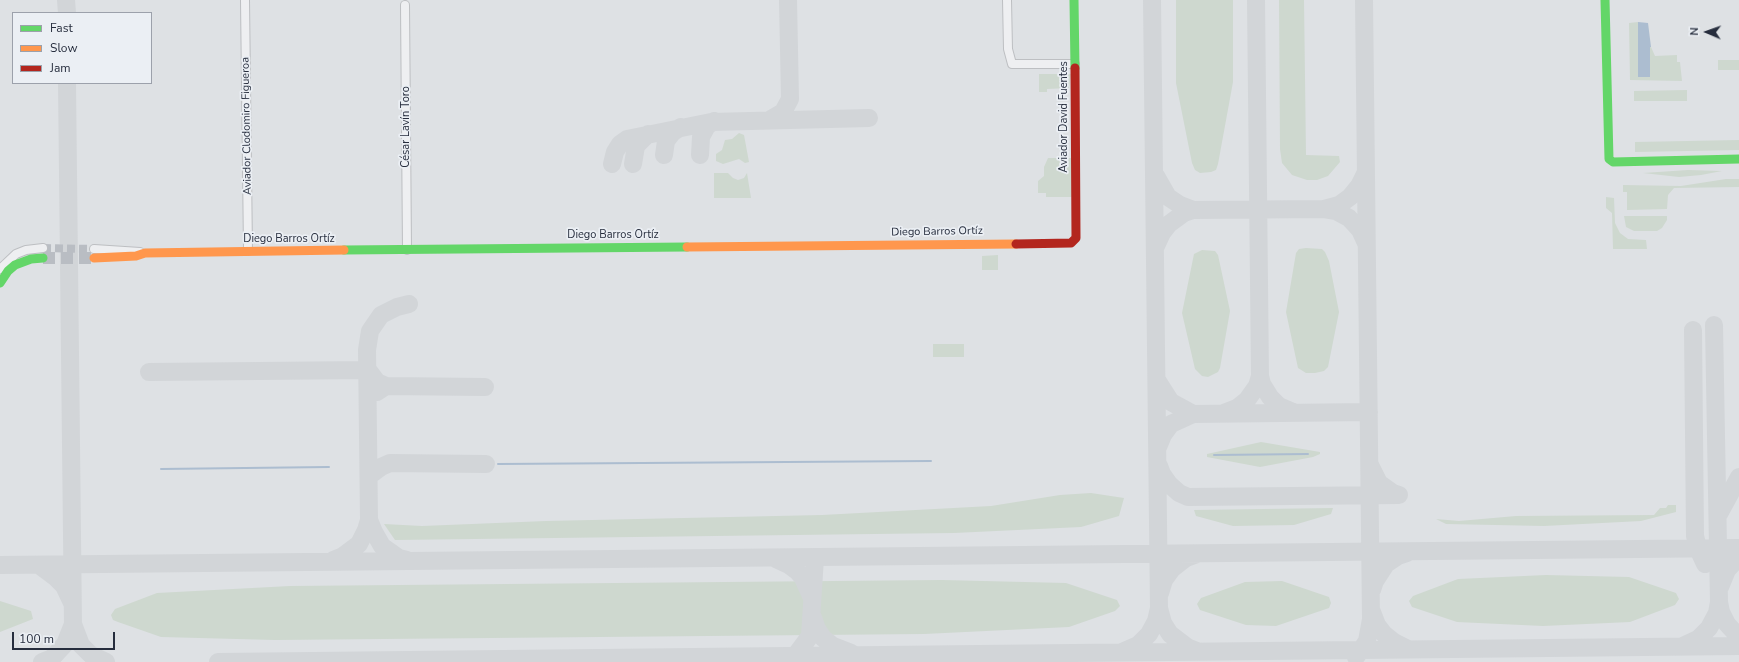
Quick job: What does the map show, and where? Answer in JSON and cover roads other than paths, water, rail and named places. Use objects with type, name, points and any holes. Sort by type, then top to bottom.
[{"type":"main road","name":"Aviador David Fuentes","points":[[1074,0],[1076,234]]},
{"type":"main road","points":[[1605,0],[1607,152],[1609,159],[1613,162],[1739,159]]},
{"type":"main road","name":"Diego Barros Ortíz","points":[[94,253],[136,256],[145,253],[248,251],[1068,244],[1074,241],[1076,234]]},
{"type":"main road","points":[[0,283],[15,264],[31,259],[43,258]]},
{"type":"street","name":"Aviador Clodomiro Figueroa","points":[[245,0],[248,251]]},
{"type":"street","points":[[1007,0],[1008,49],[1012,64],[1075,64]]},
{"type":"street","name":"César Lavín Toro","points":[[405,5],[407,250]]},
{"type":"street","points":[[0,269],[16,254],[26,250],[43,248]]},
{"type":"water","points":[[1638,22],[1648,23],[1651,47],[1650,77],[1638,77]]},
{"type":"waterway","points":[[1214,455],[1308,454]]},
{"type":"waterway","points":[[498,464],[931,461]]},
{"type":"waterway","points":[[161,469],[329,467]]},
{"type":"tunnel","points":[[43,248],[94,249]]},
{"type":"tunnel","points":[[43,258],[94,258]]}]
